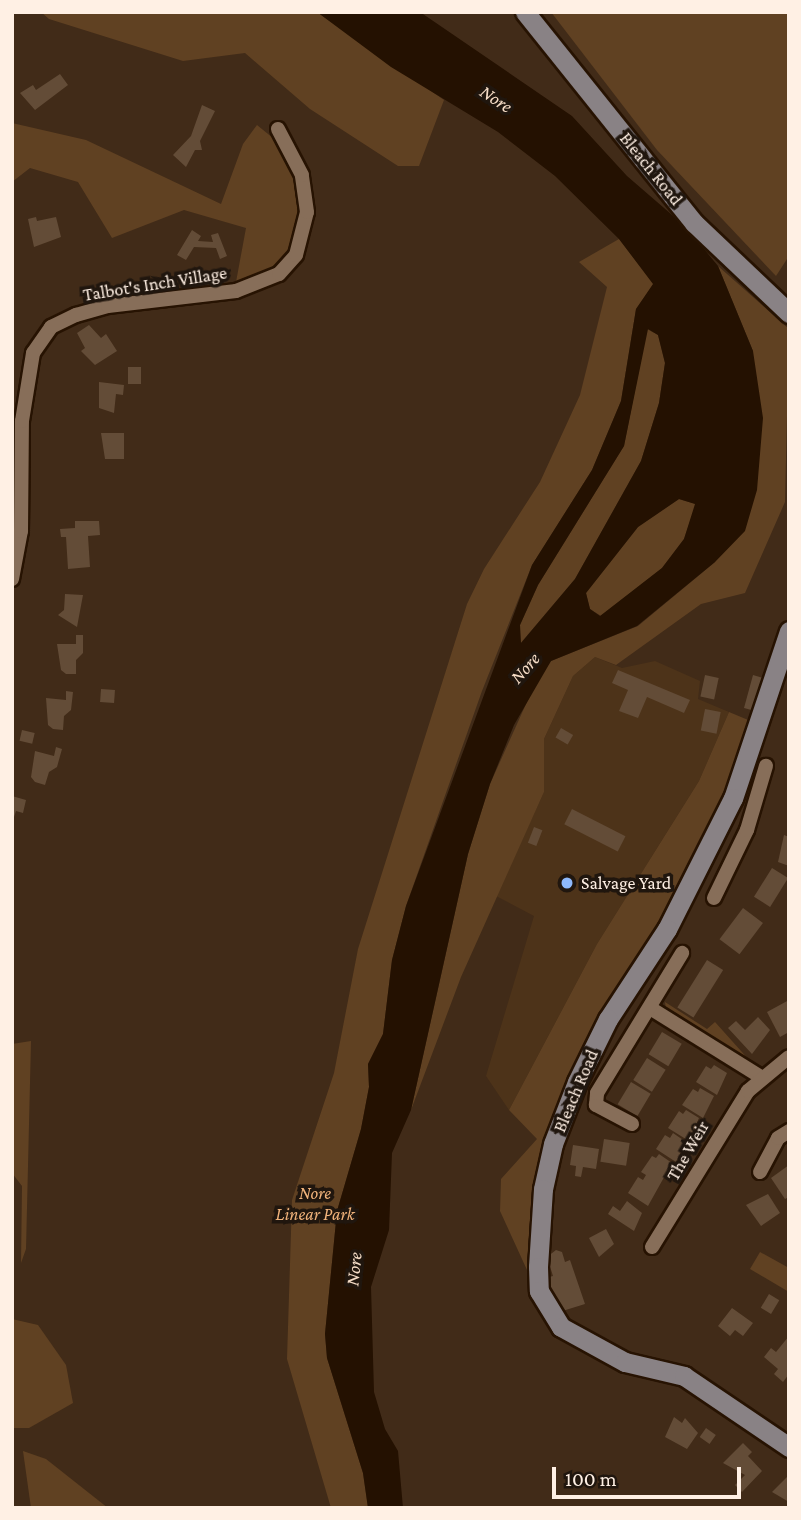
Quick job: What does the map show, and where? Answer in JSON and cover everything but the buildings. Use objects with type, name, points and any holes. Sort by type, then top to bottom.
[{"type":"street","name":"Bleach Road","points":[[525,12],[694,223],[789,313]]},
{"type":"street","name":"Talbot's Inch Village","points":[[12,579],[21,531],[22,421],[33,353],[51,327],[76,315],[108,306],[236,291],[279,274],[296,255],[307,212],[302,175],[278,128]]},
{"type":"street","name":"Bleach Road","points":[[789,631],[724,818],[667,929],[608,1019],[577,1082],[553,1144],[543,1189],[539,1291],[561,1327],[588,1344],[625,1362],[684,1376],[789,1447]]},
{"type":"street","points":[[714,898],[747,830],[766,766]]},
{"type":"street","points":[[724,818],[747,830]]},
{"type":"street","points":[[632,1124],[596,1105],[597,1093],[682,953]]},
{"type":"street","points":[[650,1008],[761,1077]]},
{"type":"street","name":"The Weir","points":[[652,1247],[728,1119],[761,1077],[789,1057]]},
{"type":"street","points":[[760,1172],[779,1133]]},
{"type":"shaded area","name":"Salvage Yard","points":[[595,657],[622,668],[655,661],[700,681],[698,699],[729,712],[699,781],[597,944],[509,1110],[486,1076],[534,916],[496,896],[544,792],[544,739],[573,676]]},
{"type":"green space","points":[[41,12],[317,12],[444,100],[419,166],[398,166],[310,109],[245,53],[183,61],[49,19]]},
{"type":"green space","points":[[551,12],[789,12],[789,256],[776,276],[657,150]]},
{"type":"green space","points":[[12,123],[86,140],[221,204],[243,144],[257,125],[284,147],[295,167],[305,214],[292,252],[265,275],[236,282],[246,228],[184,210],[112,238],[78,182],[30,168],[12,182]]},
{"type":"green space","name":"Nore Linear Park","points":[[619,239],[654,284],[636,309],[621,401],[592,470],[532,565],[482,691],[406,906],[392,960],[383,1034],[368,1064],[369,1087],[361,1129],[337,1211],[325,1334],[327,1358],[363,1473],[368,1508],[331,1508],[287,1359],[292,1200],[334,1073],[358,949],[467,604],[484,569],[540,482],[580,395],[607,287],[579,262]]},
{"type":"green space","points":[[718,266],[789,329],[785,502],[745,593],[701,604],[616,665],[595,657],[573,676],[544,739],[544,792],[461,977],[411,1110],[468,854],[490,784],[535,684],[551,661],[638,626],[715,562],[753,351]]},
{"type":"green space","points":[[647,329],[658,335],[665,363],[659,403],[641,461],[575,579],[520,644],[520,625],[538,585],[624,446]]},
{"type":"green space","points":[[679,499],[696,504],[684,539],[662,568],[601,616],[590,609],[586,593],[638,527]]},
{"type":"green space","points":[[729,712],[753,722],[721,811],[663,924],[624,985],[532,1220],[527,1270],[500,1211],[501,1179],[537,1139],[509,1110],[597,944],[699,781]]},
{"type":"green space","points":[[665,1002],[707,1029],[715,1022],[750,1061],[666,1009]]},
{"type":"green space","points":[[31,1041],[26,1249],[21,1263],[22,1186],[12,1173],[12,1044]]},
{"type":"green space","points":[[760,1252],[789,1268],[789,1292],[750,1269]]},
{"type":"green space","points":[[12,1319],[38,1325],[66,1365],[73,1403],[29,1428],[12,1428]]},
{"type":"green space","points":[[23,1451],[46,1459],[108,1508],[31,1508]]},
{"type":"water","name":"Nore","points":[[317,12],[420,12],[572,116],[627,176],[686,227],[718,266],[753,351],[763,418],[757,490],[745,531],[715,562],[637,626],[551,661],[514,725],[490,784],[468,854],[411,1110],[392,1153],[389,1230],[371,1287],[374,1392],[385,1429],[398,1451],[403,1508],[368,1508],[363,1473],[327,1358],[325,1334],[337,1211],[361,1129],[369,1087],[368,1064],[383,1034],[392,960],[406,906],[532,565],[592,470],[621,401],[636,309],[653,284],[619,239],[555,176],[498,132],[391,67]],"holes":[[[648,329],[658,335],[665,363],[659,403],[641,461],[575,579],[521,643],[520,625],[538,585],[624,446]],[[679,499],[695,504],[684,539],[662,568],[600,616],[590,609],[586,593],[638,527]]]},
{"type":"place","name":"Salvage Yard","points":[[567,883]]}]
